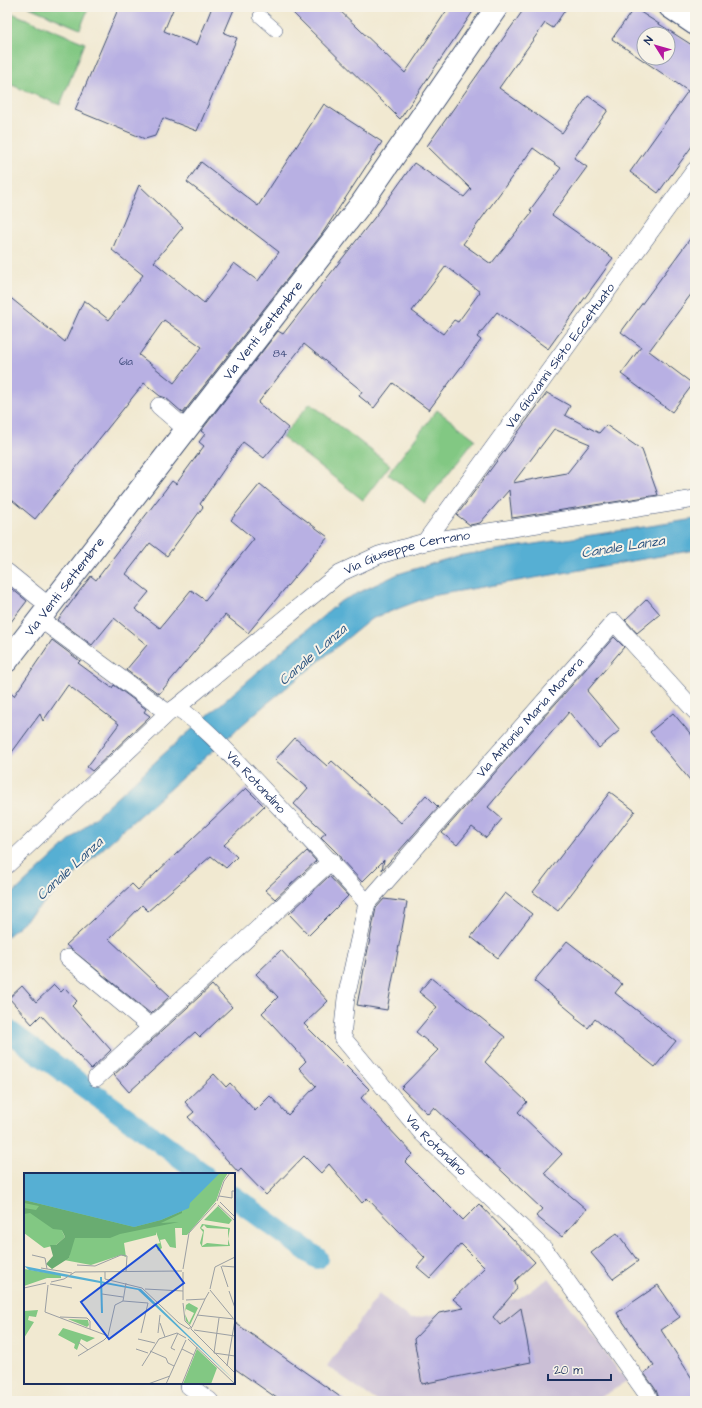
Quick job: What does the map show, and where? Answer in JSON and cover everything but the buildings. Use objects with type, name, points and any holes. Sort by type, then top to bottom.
[{"type":"main road","name":"Via Venti Settembre","points":[[11,649],[45,612],[361,204],[497,7]]},
{"type":"main road","points":[[670,7],[695,24]]},
{"type":"street","points":[[260,16],[276,30]]},
{"type":"street","name":"Via Giovanni Sisto Eccettuato","points":[[425,542],[695,170]]},
{"type":"street","points":[[159,406],[187,430]]},
{"type":"street","name":"Via Giuseppe Cerrano","points":[[7,865],[173,710],[340,573],[379,555],[425,542],[695,499]]},
{"type":"street","name":"Via Rotondino","points":[[7,572],[45,612],[173,710],[192,717],[331,861],[367,903],[346,998],[342,1037],[422,1133],[544,1249],[644,1399]]},
{"type":"street","name":"Via Antonio Maria Morera","points":[[367,903],[614,622],[695,711]]},
{"type":"street","points":[[96,1078],[331,861]]},
{"type":"street","points":[[68,958],[151,1027]]},
{"type":"street","points":[[189,1386],[210,1401]]},
{"type":"shaded area","points":[[549,1278],[627,1382],[594,1401],[377,1401],[327,1366],[379,1294],[410,1319],[519,1298]]},
{"type":"green space","points":[[29,7],[89,7],[80,29]]},
{"type":"green space","points":[[7,11],[85,43],[60,105],[7,83]]},
{"type":"green space","points":[[310,403],[390,465],[363,500],[282,437]]},
{"type":"green space","points":[[437,410],[475,439],[425,503],[388,474]]},
{"type":"water","name":"Canale Lanza","points":[[695,519],[695,550],[431,596],[371,619],[259,710],[123,830],[7,937],[7,899],[167,751],[341,601],[398,574],[457,556]]},
{"type":"waterway","points":[[7,1030],[202,1173]]},
{"type":"waterway","points":[[235,1198],[317,1258]]}]
